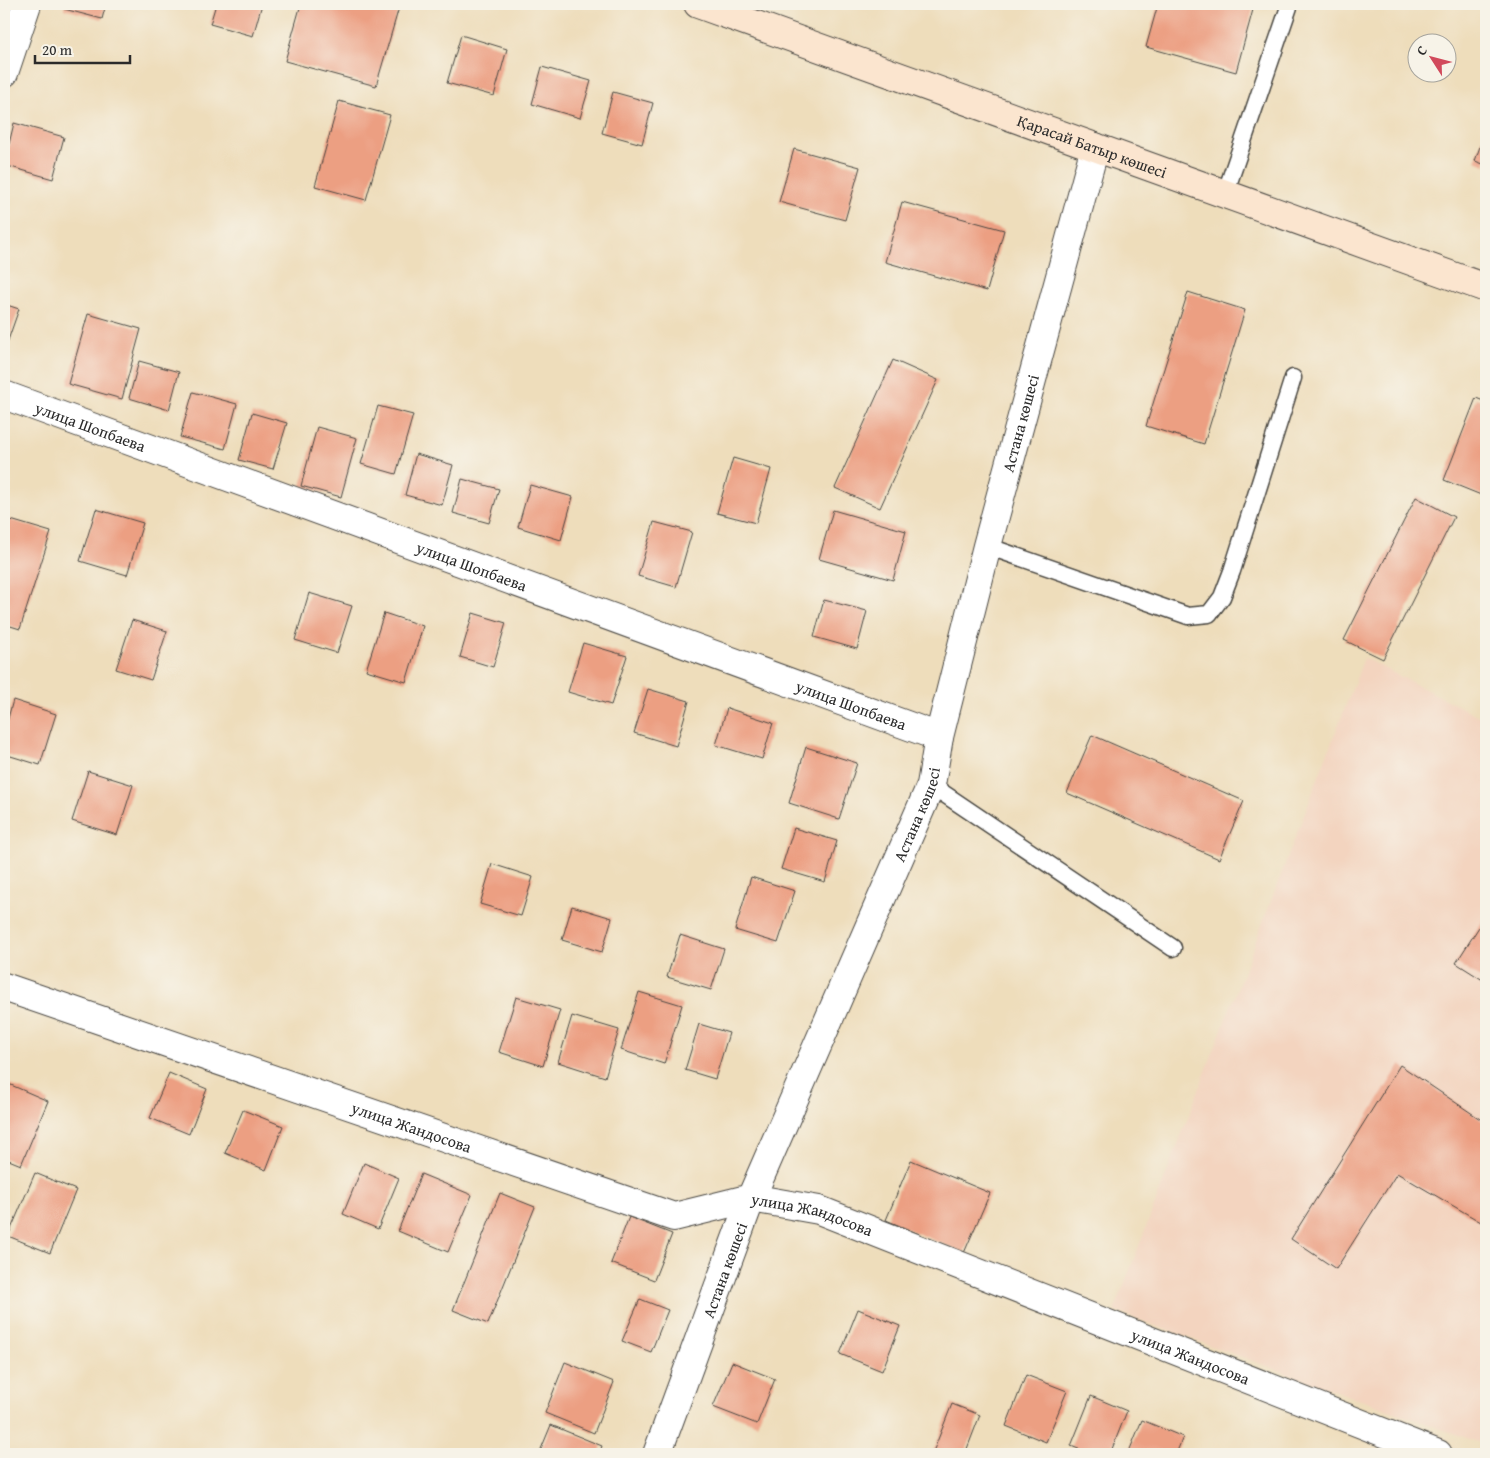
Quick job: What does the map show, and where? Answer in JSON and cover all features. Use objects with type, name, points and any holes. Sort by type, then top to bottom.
[{"type":"main road","name":"Қарасай Батыр көшесі","points":[[698,4],[1486,288]]},
{"type":"street","points":[[4,73],[27,4]]},
{"type":"street","name":"Астана көшесі","points":[[657,1454],[751,1198],[931,785],[939,737],[987,546],[1095,147]]},
{"type":"street","name":"улица Шопбаева","points":[[4,395],[939,737]]},
{"type":"street","name":"улица Жандосова","points":[[4,987],[674,1217],[751,1198],[819,1210],[1438,1454]]},
{"type":"lane","points":[[1225,194],[1290,4]]},
{"type":"lane","points":[[987,546],[1188,616],[1209,614],[1222,597],[1232,571],[1293,378]]},
{"type":"lane","points":[[931,785],[1173,948]]},
{"type":"shaded area","points":[[1364,658],[1486,720],[1486,1445],[1114,1311]]},
{"type":"building","points":[[65,4],[106,4],[102,19],[64,9]]},
{"type":"building","points":[[216,4],[262,4],[253,36],[210,24]]},
{"type":"building","points":[[301,4],[400,4],[376,86],[285,61]]},
{"type":"building","points":[[1158,4],[1245,4],[1254,6],[1236,72],[1146,47]]},
{"type":"building","points":[[461,35],[507,49],[494,96],[447,83]]},
{"type":"building","points":[[542,67],[591,81],[580,118],[532,104]]},
{"type":"building","points":[[613,92],[653,103],[642,144],[602,133]]},
{"type":"building","points":[[339,101],[390,115],[366,200],[315,186]]},
{"type":"building","points":[[14,123],[64,137],[53,179],[4,165]]},
{"type":"building","points":[[1486,129],[1486,165],[1475,161]]},
{"type":"building","points":[[794,149],[860,167],[845,220],[779,202]]},
{"type":"building","points":[[902,202],[1004,230],[987,291],[885,262]]},
{"type":"building","points":[[1188,292],[1245,310],[1204,444],[1146,426]]},
{"type":"building","points":[[4,304],[19,309],[6,346],[4,345]]},
{"type":"building","points":[[88,314],[141,329],[122,399],[68,384]]},
{"type":"building","points":[[893,360],[938,380],[880,508],[835,488]]},
{"type":"building","points":[[139,361],[179,372],[169,410],[129,398]]},
{"type":"building","points":[[193,392],[237,404],[225,449],[180,437]]},
{"type":"building","points":[[1476,398],[1486,402],[1486,497],[1444,480]]},
{"type":"building","points":[[378,406],[413,415],[396,474],[361,464]]},
{"type":"building","points":[[252,413],[287,423],[273,469],[239,460]]},
{"type":"building","points":[[317,427],[357,438],[341,497],[301,486]]},
{"type":"building","points":[[416,454],[453,465],[442,505],[405,495]]},
{"type":"building","points":[[733,458],[771,469],[756,523],[717,513]]},
{"type":"building","points":[[462,479],[499,489],[489,523],[453,513]]},
{"type":"building","points":[[530,485],[573,497],[561,540],[518,527]]},
{"type":"building","points":[[1416,497],[1454,517],[1383,659],[1344,640]]},
{"type":"building","points":[[96,509],[143,523],[127,575],[80,561]]},
{"type":"building","points":[[833,510],[906,531],[893,580],[819,559]]},
{"type":"building","points":[[4,518],[51,532],[20,629],[4,624]]},
{"type":"building","points":[[654,522],[692,532],[676,587],[638,576]]},
{"type":"building","points":[[309,593],[352,606],[337,653],[295,640]]},
{"type":"building","points":[[824,600],[867,611],[857,649],[814,637]]},
{"type":"building","points":[[384,613],[423,626],[406,682],[366,670]]},
{"type":"building","points":[[473,613],[506,623],[493,667],[460,657]]},
{"type":"building","points":[[132,620],[167,631],[151,680],[116,669]]},
{"type":"building","points":[[583,643],[627,656],[611,705],[568,692]]},
{"type":"building","points":[[648,689],[689,701],[676,746],[634,733]]},
{"type":"building","points":[[13,700],[56,714],[40,765],[4,754],[4,733]]},
{"type":"building","points":[[727,708],[773,723],[762,759],[716,745]]},
{"type":"building","points":[[1092,735],[1244,801],[1219,859],[1067,793]]},
{"type":"building","points":[[806,747],[857,763],[839,819],[789,803]]},
{"type":"building","points":[[88,771],[133,785],[117,835],[72,821]]},
{"type":"building","points":[[794,828],[837,841],[825,882],[781,869]]},
{"type":"building","points":[[492,864],[533,877],[521,916],[480,904]]},
{"type":"building","points":[[751,877],[795,891],[778,943],[735,930]]},
{"type":"building","points":[[572,906],[612,918],[602,952],[562,940]]},
{"type":"building","points":[[1486,916],[1486,982],[1456,963]]},
{"type":"building","points":[[680,935],[724,949],[711,990],[667,977]]},
{"type":"building","points":[[639,992],[682,1005],[664,1064],[621,1050]]},
{"type":"building","points":[[516,997],[560,1010],[543,1066],[499,1052]]},
{"type":"building","points":[[572,1016],[619,1030],[605,1077],[558,1062]]},
{"type":"building","points":[[699,1024],[729,1033],[715,1079],[685,1070]]},
{"type":"building","points":[[1400,1065],[1486,1123],[1486,1225],[1397,1173],[1336,1269],[1291,1239]]},
{"type":"building","points":[[169,1073],[207,1089],[189,1134],[150,1118]]},
{"type":"building","points":[[4,1082],[48,1101],[21,1165],[4,1158]]},
{"type":"building","points":[[243,1110],[283,1126],[266,1170],[225,1153]]},
{"type":"building","points":[[911,1160],[990,1193],[964,1253],[886,1220]]},
{"type":"building","points":[[364,1163],[399,1178],[378,1229],[343,1214]]},
{"type":"building","points":[[35,1173],[76,1190],[50,1253],[8,1236]]},
{"type":"building","points":[[421,1174],[472,1195],[448,1252],[398,1231]]},
{"type":"building","points":[[500,1193],[535,1207],[488,1324],[453,1310]]},
{"type":"building","points":[[629,1217],[672,1234],[654,1280],[611,1263]]},
{"type":"building","points":[[640,1299],[668,1310],[651,1352],[622,1341]]},
{"type":"building","points":[[858,1309],[900,1326],[882,1371],[840,1354]]},
{"type":"building","points":[[565,1362],[614,1382],[594,1433],[545,1413]]},
{"type":"building","points":[[732,1362],[775,1379],[757,1424],[713,1407]]},
{"type":"building","points":[[1026,1375],[1067,1391],[1046,1442],[1006,1426]]},
{"type":"building","points":[[1091,1396],[1127,1411],[1110,1454],[1091,1454],[1071,1446]]},
{"type":"building","points":[[952,1404],[980,1415],[965,1454],[940,1454],[933,1452]]},
{"type":"building","points":[[1142,1420],[1183,1437],[1176,1454],[1128,1454]]},
{"type":"building","points":[[551,1425],[602,1446],[599,1454],[539,1454]]}]
